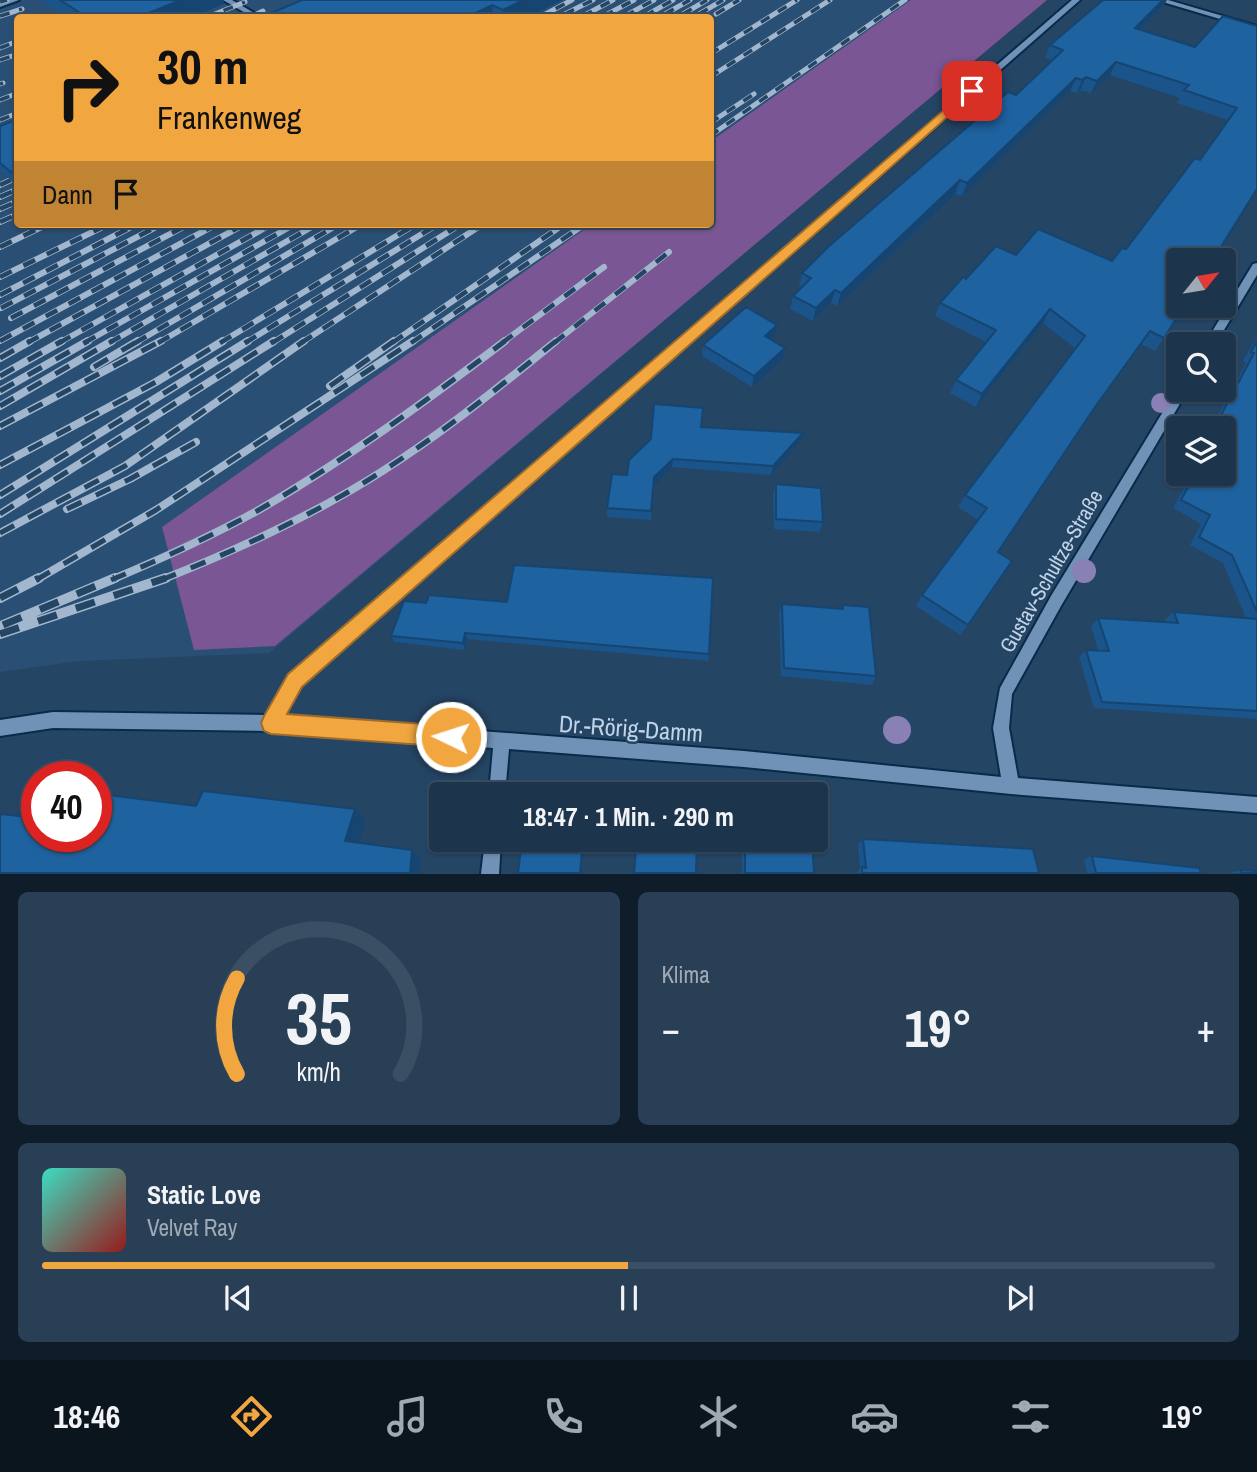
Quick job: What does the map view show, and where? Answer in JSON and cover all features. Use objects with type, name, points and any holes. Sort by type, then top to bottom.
[{"type":"street","points":[[0,5],[15,0]]},
{"type":"street","points":[[227,0],[253,14]]},
{"type":"street","points":[[271,723],[295,681],[1076,0]]},
{"type":"street","points":[[1160,0],[1257,28]]},
{"type":"street","points":[[1217,332],[1257,266]]},
{"type":"street","name":"Gustav-Schultze-Straße","points":[[1011,786],[1001,728],[1005,693],[1055,601],[1175,402]]},
{"type":"street","name":"Dr.-Rörig-Damm","points":[[0,728],[53,720],[271,723],[744,759],[1011,786],[1257,805]]},
{"type":"street","points":[[498,782],[502,740]]},
{"type":"street","points":[[490,873],[492,852]]},
{"type":"shaded area","points":[[0,0],[1046,0],[269,653],[79,661],[0,672]]},
{"type":"shaded area","points":[[911,0],[1047,0],[275,646],[194,650],[162,527],[586,228],[714,228],[714,139]]},
{"type":"building","points":[[60,0],[181,0],[146,14],[82,14]]},
{"type":"building","points":[[302,0],[523,0],[503,10],[492,5],[473,14],[269,14]]},
{"type":"building","points":[[1103,0],[1163,0],[1135,28],[1195,47],[1223,16],[1257,26],[1257,189],[1220,248],[1166,248],[1166,318],[1176,318],[1164,338],[1150,331],[1095,407],[998,552],[1012,561],[968,625],[922,595],[987,508],[965,495],[1085,336],[1050,309],[982,394],[956,380],[996,330],[940,303],[996,246],[1016,255],[1038,229],[1112,261],[1122,248],[1126,249],[1195,158],[1200,160],[1237,108],[1184,90],[1189,85],[1116,62],[1097,81],[1086,77],[1082,80],[1076,78],[967,183],[960,180],[841,293],[835,290],[816,308],[793,296],[811,278],[802,273],[828,247],[1008,92],[1016,95],[1063,50],[1050,45]]},
{"type":"building","points":[[14,121],[14,171],[11,172],[0,163],[0,126]]},
{"type":"building","points":[[746,307],[777,325],[765,336],[785,348],[754,376],[703,345]]},
{"type":"building","points":[[1257,341],[1257,612],[1232,555],[1199,537],[1210,515],[1181,500],[1189,486],[1236,486],[1236,416],[1221,416],[1228,402],[1236,402],[1236,387],[1254,353],[1251,352]]},
{"type":"building","points":[[654,404],[703,408],[701,427],[803,433],[773,466],[673,459],[654,477],[651,511],[607,508],[612,474],[627,475],[629,460],[651,439]]},
{"type":"building","points":[[776,484],[821,488],[823,522],[776,519]]},
{"type":"building","points":[[514,565],[713,578],[709,654],[465,633],[463,643],[391,636],[404,601],[426,603],[429,595],[507,602]]},
{"type":"building","points":[[782,604],[843,609],[843,605],[869,607],[876,676],[784,668]]},
{"type":"building","points":[[1174,612],[1257,619],[1257,711],[1102,702],[1086,650],[1109,651],[1098,618],[1178,623]]},
{"type":"building","points":[[203,791],[355,809],[345,841],[412,850],[410,873],[0,873],[1,814],[21,816],[21,852],[112,852],[112,796],[196,806]]},
{"type":"building","points":[[863,839],[1033,849],[1039,873],[862,873],[862,867],[866,868]]},
{"type":"building","points":[[521,852],[582,852],[580,873],[518,873]]},
{"type":"building","points":[[636,852],[697,852],[696,873],[634,873]]},
{"type":"building","points":[[745,852],[813,852],[814,873],[745,873]]},
{"type":"building","points":[[1092,856],[1199,868],[1201,873],[1096,873]]},
{"type":"building","points":[[1240,870],[1257,871],[1257,873],[1242,873]]},
{"type":"railway","points":[[0,2],[7,0]]},
{"type":"railway","points":[[546,14],[572,0]]},
{"type":"railway","points":[[565,14],[593,0]]},
{"type":"railway","points":[[587,14],[613,0]]},
{"type":"railway","points":[[608,14],[634,0]]},
{"type":"railway","points":[[629,14],[654,0]]},
{"type":"railway","points":[[648,14],[673,0]]},
{"type":"railway","points":[[665,14],[690,0]]},
{"type":"railway","points":[[683,14],[707,0]]},
{"type":"railway","points":[[699,14],[723,0]]},
{"type":"railway","points":[[716,14],[739,0]]},
{"type":"railway","points":[[714,52],[797,0]]},
{"type":"railway","points":[[714,74],[830,0]]},
{"type":"railway","points":[[714,133],[905,0]]},
{"type":"railway","points":[[215,14],[245,2]]},
{"type":"railway","points":[[0,16],[22,9]]},
{"type":"railway","points":[[257,14],[263,11]]},
{"type":"railway","points":[[0,48],[14,43]]},
{"type":"railway","points":[[0,60],[14,55]]},
{"type":"railway","points":[[714,120],[754,94]]},
{"type":"railway","points":[[0,100],[14,95]]},
{"type":"railway","points":[[0,120],[14,115]]},
{"type":"railway","points":[[0,185],[11,180]]},
{"type":"railway","points":[[0,197],[14,191]]},
{"type":"railway","points":[[0,209],[14,203]]},
{"type":"railway","points":[[0,222],[14,216]]},
{"type":"railway","points":[[0,247],[40,228]]},
{"type":"railway","points":[[0,277],[101,228]]},
{"type":"railway","points":[[0,295],[129,228]]},
{"type":"railway","points":[[1,308],[154,228]]},
{"type":"railway","points":[[11,318],[181,228]]},
{"type":"railway","points":[[0,341],[210,228]]},
{"type":"railway","points":[[27,343],[238,228]]},
{"type":"railway","points":[[59,343],[265,228]]},
{"type":"railway","points":[[84,343],[288,228]]},
{"type":"railway","points":[[109,343],[310,228]]},
{"type":"railway","points":[[135,343],[332,228]]},
{"type":"railway","points":[[158,343],[355,228]]},
{"type":"railway","points":[[220,343],[409,228]]},
{"type":"railway","points":[[245,343],[432,228]]},
{"type":"railway","points":[[272,343],[455,228]]},
{"type":"railway","points":[[303,342],[477,228]]},
{"type":"railway","points":[[392,343],[558,228]]},
{"type":"railway","points":[[411,343],[579,228]]},
{"type":"railway","points":[[554,343],[669,252]]},
{"type":"railway","points":[[502,343],[604,267]]},
{"type":"railway","points":[[0,358],[30,341]]},
{"type":"railway","points":[[0,376],[62,341]]},
{"type":"railway","points":[[0,391],[88,341]]},
{"type":"railway","points":[[0,406],[112,341]]},
{"type":"railway","points":[[94,367],[138,341]]},
{"type":"railway","points":[[0,426],[161,341]]},
{"type":"railway","points":[[0,465],[156,382],[223,341]]},
{"type":"railway","points":[[0,495],[248,341]]},
{"type":"railway","points":[[0,514],[274,341]]},
{"type":"railway","points":[[330,386],[394,341]]},
{"type":"railway","points":[[36,580],[156,510],[413,341]]},
{"type":"railway","points":[[111,580],[221,530],[289,492],[384,430],[505,341]]},
{"type":"railway","points":[[166,578],[274,531],[355,488],[449,426],[556,341]]},
{"type":"railway","points":[[0,533],[125,466],[303,342]]},
{"type":"railway","points":[[67,509],[130,479],[196,442]]},
{"type":"railway","points":[[0,598],[39,578]]},
{"type":"railway","points":[[3,625],[115,578]]},
{"type":"railway","points":[[0,634],[166,578]]},
{"type":"railway","points":[[161,580],[166,578]]},
{"type":"route","points":[[451,737],[271,723],[295,681],[972,91]]}]
